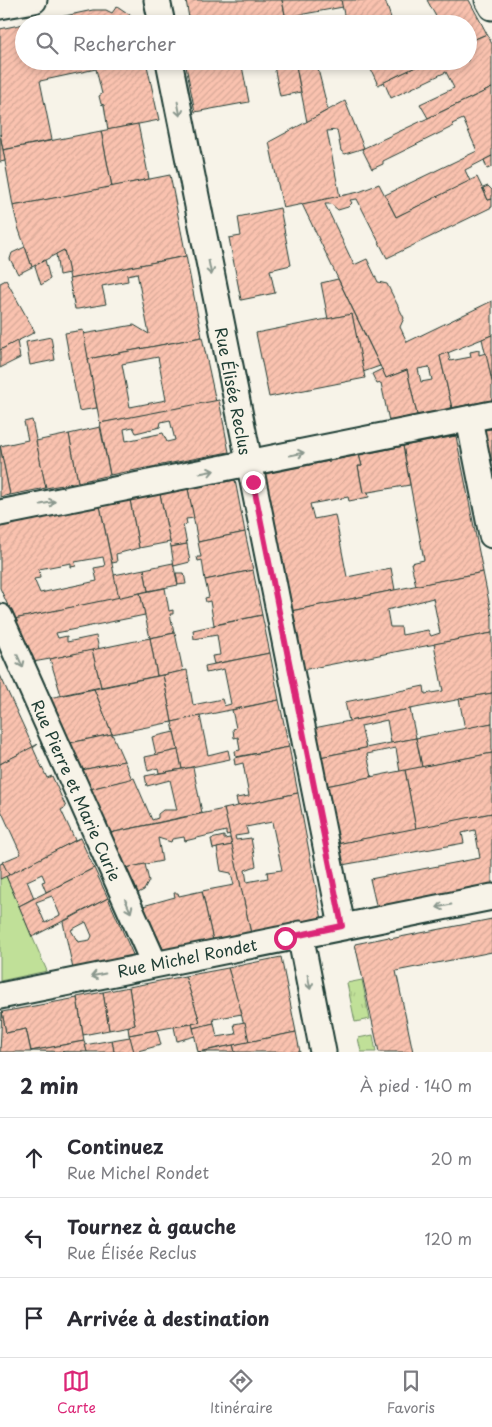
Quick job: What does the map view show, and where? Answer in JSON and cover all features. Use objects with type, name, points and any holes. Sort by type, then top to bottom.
[{"type":"street","points":[[0,6],[34,0]]},
{"type":"street","points":[[157,0],[160,15]]},
{"type":"street","points":[[488,0],[492,7]]},
{"type":"street","name":"Rue Élisée Reclus","points":[[171,70],[342,926]]},
{"type":"street","points":[[0,513],[481,417],[492,535]]},
{"type":"street","name":"Rue Pierre et Marie Curie","points":[[0,616],[154,963]]},
{"type":"street","name":"Rue Michel Rondet","points":[[0,996],[154,963],[492,897]]},
{"type":"street","points":[[300,934],[323,1052]]},
{"type":"green space","points":[[6,876],[47,971],[0,981],[0,879]]},
{"type":"green space","points":[[362,980],[370,1019],[355,1022],[347,983]]},
{"type":"green space","points":[[373,1035],[376,1052],[361,1052],[358,1038]]},
{"type":"building","points":[[186,0],[282,0],[285,15],[188,15]]},
{"type":"building","points":[[282,0],[341,0],[343,7],[299,15],[285,15]]},
{"type":"building","points":[[341,0],[385,0],[390,15],[344,15]]},
{"type":"building","points":[[427,0],[469,0],[477,15],[435,15]]},
{"type":"building","points":[[117,6],[130,15],[69,15],[93,10],[106,10],[112,13]]},
{"type":"building","points":[[477,15],[487,34],[477,38]]},
{"type":"building","points":[[15,26],[15,70],[91,70],[40,81],[52,140],[3,150],[0,134],[0,29]]},
{"type":"building","points":[[487,34],[492,44],[492,88],[428,118],[420,104],[454,88],[446,72],[391,98],[384,82],[409,70],[477,70],[477,38]]},
{"type":"building","points":[[96,70],[148,70],[159,120],[108,130],[104,105],[101,104],[99,96],[102,94]]},
{"type":"building","points":[[187,70],[243,70],[249,102],[195,112]]},
{"type":"building","points":[[275,70],[297,70],[301,92],[280,96]]},
{"type":"building","points":[[297,70],[318,70],[328,110],[307,122]]},
{"type":"building","points":[[371,70],[409,70],[378,85]]},
{"type":"building","points":[[492,88],[492,156],[465,170],[470,181],[396,217],[385,195],[477,151],[463,119],[452,124],[454,126],[383,161],[383,164],[372,169],[362,149]]},
{"type":"building","points":[[345,101],[364,148],[345,154],[341,151],[337,130],[327,131],[340,197],[283,208],[269,142]]},
{"type":"building","points":[[138,124],[149,179],[112,187],[101,131]]},
{"type":"building","points":[[101,131],[112,187],[13,206],[3,150]]},
{"type":"building","points":[[0,134],[5,161],[0,162]]},
{"type":"building","points":[[492,156],[492,167],[487,169],[484,160]]},
{"type":"building","points":[[170,175],[186,256],[70,279],[64,250],[32,267],[13,206]]},
{"type":"building","points":[[477,177],[488,200],[492,199],[492,207],[387,258],[357,199],[350,200],[352,203],[348,207],[338,210],[331,204],[325,204],[354,265],[367,259],[378,282],[387,284],[404,318],[400,327],[407,342],[492,301],[492,335],[440,356],[452,408],[417,415],[407,370],[386,378],[302,204],[359,192],[379,184],[396,217]],"holes":[[[429,367],[432,380],[421,382],[418,369]]]},
{"type":"building","points":[[488,186],[492,190],[492,199],[488,200],[483,188]]},
{"type":"building","points":[[280,208],[291,265],[270,270],[275,293],[241,300],[229,238],[241,236],[238,217]]},
{"type":"building","points":[[25,247],[32,267],[18,274],[10,259],[12,253]]},
{"type":"building","points":[[64,250],[69,273],[59,275],[56,254]]},
{"type":"building","points":[[186,256],[202,337],[88,359],[83,334],[134,325],[149,334],[137,273],[127,275],[128,281],[102,286],[106,304],[78,309],[75,309],[69,279]]},
{"type":"building","points":[[45,260],[50,279],[41,285],[35,266]]},
{"type":"building","points":[[338,279],[380,366],[363,372],[352,314],[328,319],[321,283]]},
{"type":"building","points":[[6,280],[35,332],[0,350],[0,283]]},
{"type":"building","points":[[352,314],[365,378],[269,397],[256,333]]},
{"type":"building","points":[[83,330],[97,408],[79,411],[65,333]]},
{"type":"building","points":[[492,335],[492,382],[482,339]]},
{"type":"building","points":[[51,337],[55,360],[30,365],[26,342]]},
{"type":"building","points":[[202,337],[216,402],[100,423],[88,359]],"holes":[[[158,357],[166,400],[130,407],[122,364]]]},
{"type":"building","points":[[17,341],[20,358],[0,368],[0,350]]},
{"type":"building","points":[[479,350],[479,355],[486,353],[492,382],[492,400],[452,408],[440,356],[448,352],[450,361],[471,357],[470,352]]},
{"type":"building","points":[[382,369],[386,378],[407,370],[417,415],[389,421],[381,383],[377,384],[372,374]]},
{"type":"building","points":[[219,400],[229,452],[110,475],[100,423]],"holes":[[[170,420],[175,440],[167,442],[163,433],[126,441],[124,429],[133,427],[136,433],[160,427],[161,422]]]},
{"type":"building","points":[[32,420],[46,488],[10,495],[0,446],[28,440],[24,422]]},
{"type":"building","points":[[100,427],[110,475],[78,482],[69,434]]},
{"type":"building","points":[[492,429],[492,468],[484,430]]},
{"type":"building","points":[[69,434],[78,482],[46,488],[36,441]]},
{"type":"building","points":[[456,436],[483,572],[416,586],[411,563],[424,560],[403,446]]},
{"type":"building","points":[[0,446],[10,495],[0,497]]},
{"type":"building","points":[[403,446],[410,485],[363,493],[358,466],[362,466],[359,455]]},
{"type":"building","points":[[359,455],[362,466],[358,466],[363,493],[368,492],[369,497],[349,501],[348,497],[310,504],[314,519],[335,515],[347,577],[391,568],[395,590],[291,611],[263,474]]},
{"type":"building","points":[[235,480],[245,532],[198,542],[188,489]]},
{"type":"building","points":[[188,489],[194,518],[186,519],[187,524],[183,525],[187,544],[171,547],[160,494]]},
{"type":"building","points":[[160,494],[170,542],[139,548],[130,500]]},
{"type":"building","points":[[130,500],[139,548],[116,554],[117,562],[112,563],[100,506]]},
{"type":"building","points":[[100,506],[119,598],[14,619],[0,588],[0,526]],"holes":[[[103,557],[105,566],[94,568],[97,581],[40,593],[34,579],[40,578],[39,569],[71,563],[71,567],[76,566],[75,562]]]},
{"type":"building","points":[[245,532],[253,570],[205,580],[202,560],[198,561],[197,557],[201,557],[198,542]]},
{"type":"building","points":[[187,544],[190,562],[174,566],[171,547]]},
{"type":"building","points":[[173,563],[178,585],[148,591],[144,569]]},
{"type":"building","points":[[144,569],[148,591],[119,598],[114,575]]},
{"type":"building","points":[[253,570],[262,615],[214,625],[210,601],[206,602],[205,598],[209,597],[205,580]]},
{"type":"building","points":[[483,572],[492,617],[492,633],[302,670],[291,611]],"holes":[[[433,598],[440,633],[431,636],[428,630],[402,635],[401,627],[390,627],[387,610]]]},
{"type":"building","points":[[176,573],[184,573],[186,584],[178,585]]},
{"type":"building","points":[[165,588],[169,611],[173,610],[173,614],[170,614],[174,633],[150,638],[140,593]]},
{"type":"building","points":[[140,593],[145,615],[56,633],[58,638],[67,636],[67,642],[96,636],[99,649],[33,662],[14,619]]},
{"type":"building","points":[[262,615],[270,653],[214,664],[212,656],[220,655],[217,635],[194,639],[193,630]]},
{"type":"building","points":[[175,633],[183,671],[157,676],[150,638]]},
{"type":"building","points":[[492,633],[492,693],[349,721],[345,702],[424,686],[425,694],[443,691],[434,644]]},
{"type":"building","points":[[150,638],[157,676],[101,687],[92,650]]},
{"type":"building","points":[[92,650],[101,687],[61,695],[50,659]]},
{"type":"building","points":[[270,653],[279,700],[172,722],[163,675],[187,670],[193,705],[222,699],[224,706],[231,704],[224,669],[206,673],[205,666]]},
{"type":"building","points":[[0,675],[33,747],[0,764]]},
{"type":"building","points":[[163,675],[172,722],[112,734],[94,689]]},
{"type":"building","points":[[94,689],[112,734],[70,743],[49,698]]},
{"type":"building","points":[[492,693],[492,723],[465,729],[459,699]]},
{"type":"building","points":[[279,700],[289,747],[236,757],[235,751],[240,750],[238,737],[234,738],[233,729],[236,728],[232,710]]},
{"type":"building","points":[[410,709],[416,738],[391,743],[387,720],[361,726],[366,748],[320,757],[314,728]]},
{"type":"building","points":[[200,716],[208,755],[228,750],[230,759],[182,769],[172,722]]},
{"type":"building","points":[[492,723],[492,753],[422,767],[416,738]]},
{"type":"building","points":[[174,732],[178,750],[156,755],[152,737]]},
{"type":"building","points":[[112,734],[124,761],[82,770],[70,743]]},
{"type":"building","points":[[416,738],[422,767],[400,772],[396,748],[367,754],[372,777],[326,786],[320,757]]},
{"type":"building","points":[[38,744],[33,748],[37,757],[47,778],[52,776],[66,807],[61,810],[75,840],[80,838],[9,875],[2,862],[21,854],[0,808],[0,764]]},
{"type":"building","points":[[289,747],[298,793],[238,806],[236,798],[249,796],[243,763],[235,765],[234,758]]},
{"type":"building","points":[[178,750],[182,769],[159,773],[158,768],[148,771],[145,757]]},
{"type":"building","points":[[492,753],[492,813],[416,829],[405,770]]},
{"type":"building","points":[[124,761],[132,779],[90,789],[82,770]]},
{"type":"building","points":[[193,767],[202,813],[110,833],[90,789],[134,778],[152,820],[158,818],[158,814],[163,810],[177,810],[170,780],[147,786],[145,776]]},
{"type":"building","points":[[405,770],[416,829],[337,844],[326,786]]},
{"type":"building","points":[[298,793],[322,920],[251,934],[224,809]],"holes":[[[272,822],[282,870],[267,872],[268,878],[247,882],[245,870],[256,866],[251,838],[236,840],[235,836],[248,834],[246,827]]]},
{"type":"building","points":[[224,809],[230,834],[226,835],[226,831],[185,841],[184,837],[172,839],[171,842],[158,838],[162,861],[126,868],[110,833]]},
{"type":"building","points":[[492,813],[492,886],[377,909],[370,879],[480,858],[475,830],[462,833],[464,843],[342,865],[337,844]]},
{"type":"building","points":[[224,836],[224,839],[230,838],[232,845],[213,849],[211,839]]},
{"type":"building","points":[[80,838],[94,868],[46,892],[42,882],[45,881],[42,874],[27,881],[34,898],[19,906],[6,876]]},
{"type":"building","points":[[232,845],[251,934],[213,941],[202,891],[234,885],[231,873],[221,871],[217,848]]},
{"type":"building","points":[[3,863],[9,875],[0,879],[0,864]]},
{"type":"building","points":[[145,864],[149,881],[144,890],[138,893],[126,868]]},
{"type":"building","points":[[94,868],[108,898],[32,937],[19,906]],"holes":[[[52,896],[60,915],[45,923],[36,902]]]},
{"type":"building","points":[[202,891],[213,941],[164,951],[143,906],[175,897],[174,893],[178,893],[179,896]]},
{"type":"building","points":[[108,898],[134,957],[73,969],[63,922]],"holes":[[[86,922],[92,936],[90,940],[78,942],[71,930]]]},
{"type":"building","points":[[492,919],[492,952],[396,971],[413,1052],[379,1052],[355,944]]},
{"type":"building","points":[[281,957],[296,1032],[249,1042],[228,968]]},
{"type":"building","points":[[228,968],[242,1014],[213,1019],[214,1023],[193,1028],[192,1024],[200,1022],[185,976]]},
{"type":"building","points":[[185,976],[200,1022],[129,1035],[128,1027],[135,1025],[129,987]]},
{"type":"building","points":[[129,987],[135,1025],[109,1030],[103,992]]},
{"type":"building","points":[[103,992],[109,1030],[83,1035],[77,997]]},
{"type":"building","points":[[77,998],[84,1041],[31,1051],[26,1029],[6,1033],[2,1012]]},
{"type":"building","points":[[2,1012],[6,1033],[26,1029],[31,1052],[0,1052]]},
{"type":"building","points":[[245,1022],[249,1042],[198,1052],[193,1028],[214,1023],[217,1037],[236,1034],[234,1024]]},
{"type":"building","points":[[192,1024],[195,1036],[177,1041],[174,1027]]},
{"type":"building","points":[[157,1030],[161,1045],[134,1052],[129,1035]]},
{"type":"building","points":[[296,1032],[300,1052],[235,1052],[233,1045]]},
{"type":"building","points":[[130,1037],[134,1052],[114,1052],[112,1040]]},
{"type":"building","points":[[112,1040],[114,1052],[87,1052],[85,1045]]},
{"type":"building","points":[[84,1041],[87,1052],[31,1051]]},
{"type":"building","points":[[233,1045],[235,1052],[198,1052],[205,1051]]},
{"type":"route","points":[[253,482],[342,926],[285,938]]}]
